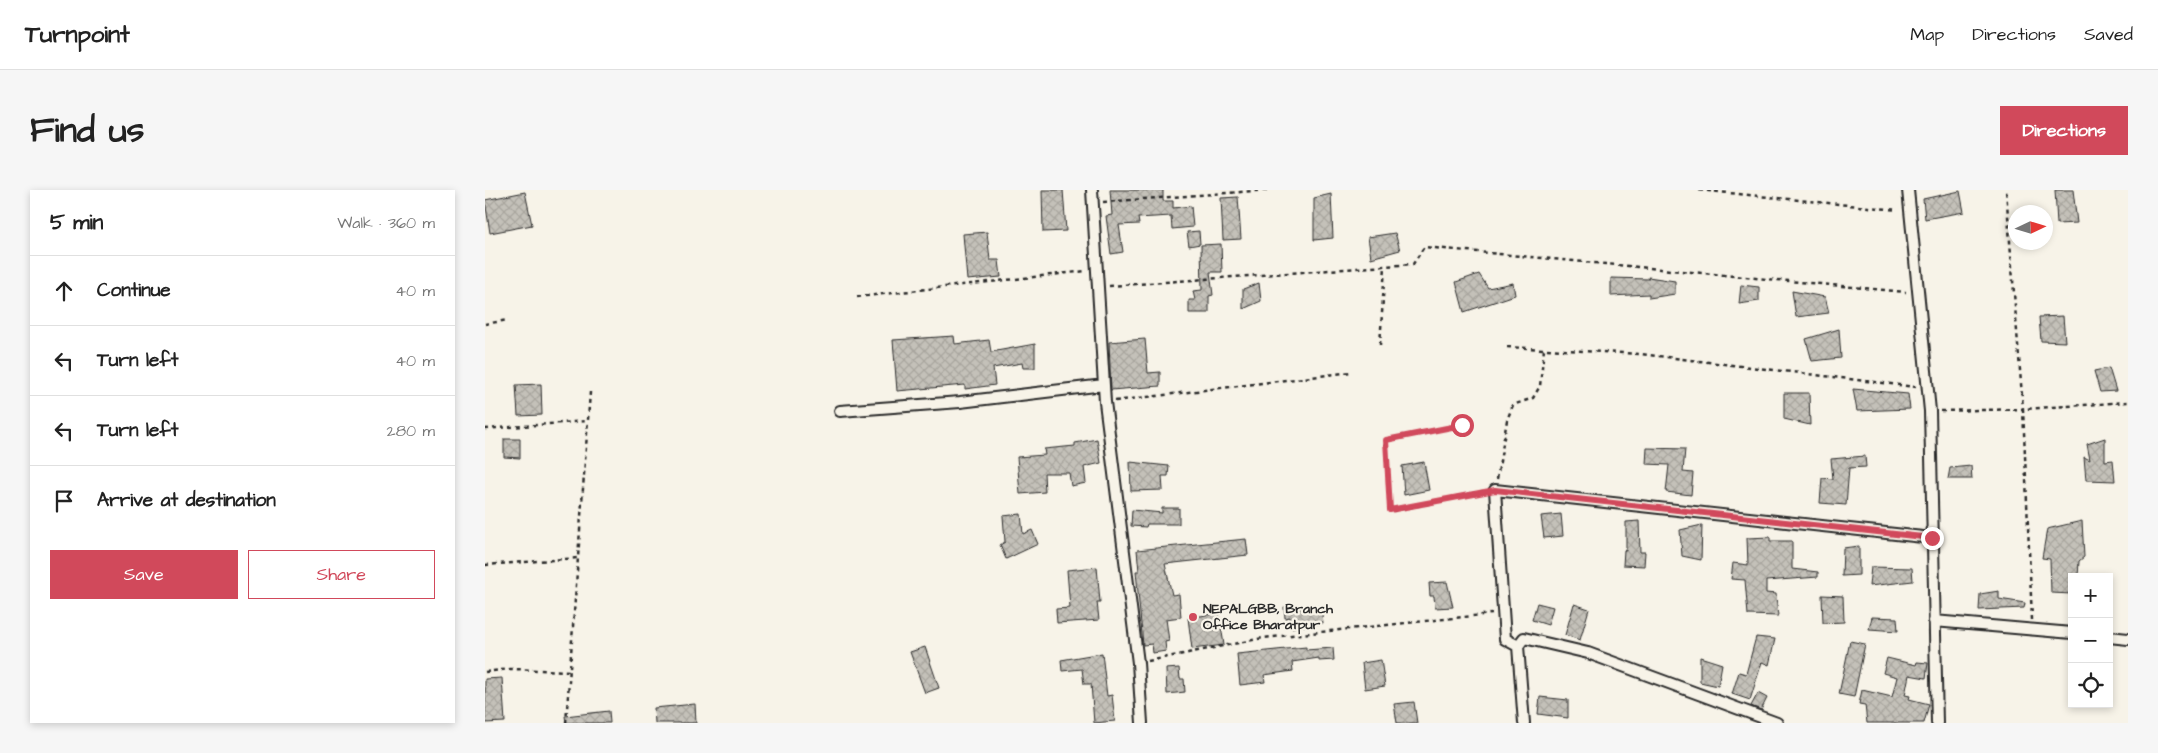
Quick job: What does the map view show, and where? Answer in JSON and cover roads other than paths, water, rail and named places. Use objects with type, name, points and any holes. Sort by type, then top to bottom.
[{"type":"street","points":[[1092,190],[1105,402],[1137,663],[1142,723]]},
{"type":"street","points":[[1907,190],[1930,411],[1937,723]]},
{"type":"street","points":[[840,411],[960,402],[1104,385]]},
{"type":"street","points":[[1518,646],[1505,639],[1495,490],[1932,538]]},
{"type":"street","points":[[1934,621],[2068,633]]},
{"type":"street","points":[[2113,637],[2128,639]]},
{"type":"street","points":[[1524,723],[1518,646],[1524,638],[1588,653],[1777,723]]},
{"type":"place","name":"NEPALGBB, Branch Office Bharatpur","points":[[1193,617]]}]
